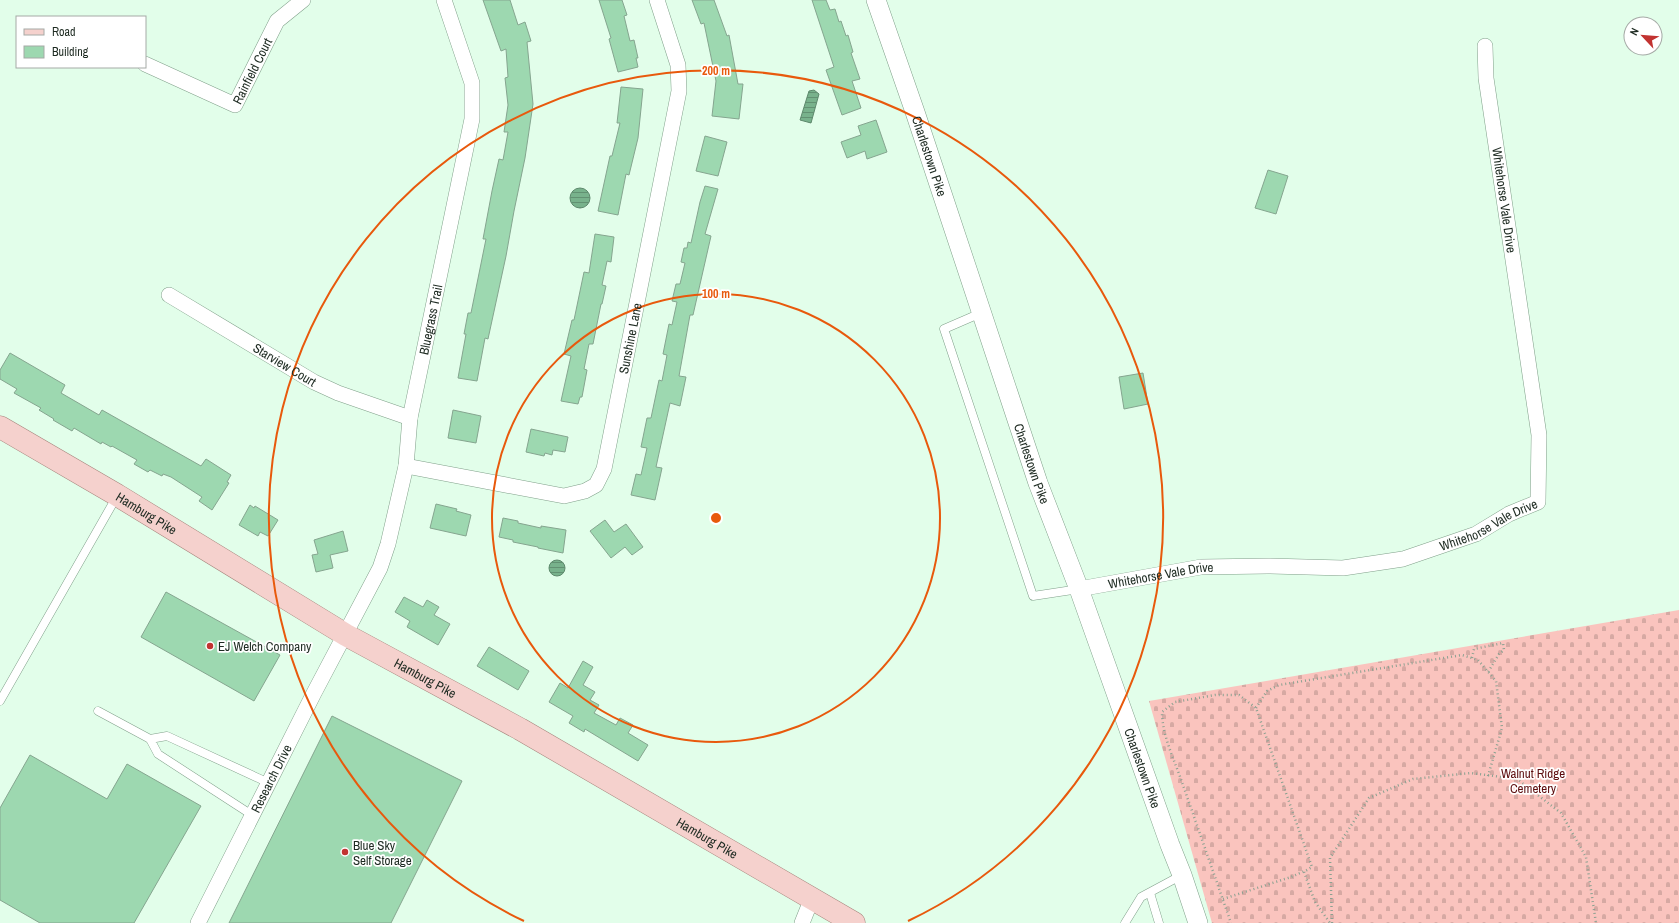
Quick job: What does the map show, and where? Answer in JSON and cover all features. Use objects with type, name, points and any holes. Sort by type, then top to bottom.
[{"type":"main road","name":"Hamburg Pike","points":[[0,427],[117,495],[346,635],[520,729],[854,923]]},
{"type":"street","name":"Rainfield Court","points":[[146,64],[235,105],[277,21],[303,0]]},
{"type":"street","name":"Bluegrass Trail","points":[[346,635],[380,568],[388,544],[406,466],[410,418],[472,119],[472,83],[444,0]]},
{"type":"street","name":"Sunshine Lane","points":[[406,466],[564,496],[584,491],[596,485],[604,469],[679,92],[678,65],[658,0]]},
{"type":"street","name":"Charlestown Pike","points":[[876,0],[928,149],[1038,482],[1079,589],[1198,923]]},
{"type":"street","name":"Whitehorse Vale Drive","points":[[1079,589],[1202,567],[1268,566],[1343,568],[1403,560],[1476,534],[1509,514],[1538,502],[1539,435],[1486,78],[1485,46]]},
{"type":"street","name":"Starview Court","points":[[169,295],[314,382],[338,393],[410,418]]},
{"type":"street","name":"Research Drive","points":[[198,923],[314,693],[346,635]]},
{"type":"street","points":[[802,923],[812,898]]},
{"type":"lane","points":[[981,313],[944,329],[1033,596],[1079,589]]},
{"type":"lane","points":[[0,701],[117,495]]},
{"type":"lane","points":[[98,711],[150,739],[158,754],[252,815]]},
{"type":"lane","points":[[150,739],[167,736],[268,783]]},
{"type":"lane","points":[[1125,923],[1141,897],[1182,875]]},
{"type":"lane","points":[[1150,893],[1159,923]]},
{"type":"path","points":[[1472,658],[1474,649],[1504,643],[1504,650],[1499,654],[1488,672]]},
{"type":"path","points":[[1256,708],[1267,691],[1279,685],[1462,655],[1478,660],[1496,681],[1502,728],[1488,776]]},
{"type":"path","points":[[1223,898],[1304,872],[1312,867],[1256,708],[1239,695],[1215,695],[1175,702],[1162,712],[1162,725],[1231,923]]},
{"type":"path","points":[[1331,923],[1330,858],[1369,798],[1413,779],[1471,773],[1517,779],[1561,813],[1586,857],[1596,923]]},
{"type":"path","points":[[1304,872],[1315,902],[1331,923]]},
{"type":"green space","name":"Walnut Ridge Cemetery","points":[[1679,610],[1679,923],[1212,923],[1149,701]]},
{"type":"shaded area","points":[[814,90],[819,94],[811,123],[800,120],[809,91]]},
{"type":"shaded area","points":[[580,188],[587,191],[590,198],[587,205],[580,208],[573,205],[570,198],[573,191]]},
{"type":"shaded area","points":[[554,560],[560,560],[565,565],[563,574],[560,576],[554,576],[549,571],[549,565]]},
{"type":"building","points":[[483,0],[510,0],[518,25],[525,22],[531,41],[527,42],[533,104],[525,158],[506,256],[488,339],[485,338],[477,381],[458,378],[466,334],[464,334],[468,313],[471,313],[486,239],[483,239],[492,191],[499,159],[503,160],[508,132],[504,132],[508,105],[505,78],[508,77],[506,49],[501,51]]},
{"type":"building","points":[[599,0],[622,0],[627,15],[624,16],[630,41],[634,40],[638,58],[636,58],[638,67],[618,72],[609,39],[611,38]]},
{"type":"building","points":[[692,0],[714,0],[727,36],[729,35],[738,84],[743,84],[739,119],[712,116],[716,81],[704,23],[701,24]]},
{"type":"building","points":[[812,0],[826,0],[830,10],[835,9],[839,22],[841,21],[846,36],[848,35],[853,52],[851,53],[860,79],[852,81],[861,108],[842,115],[826,70],[834,67]]},
{"type":"building","points":[[621,87],[643,89],[638,138],[629,175],[626,174],[618,215],[598,211],[610,156],[612,156],[620,123],[617,123]]},
{"type":"building","points":[[876,120],[887,152],[867,159],[865,151],[847,158],[841,142],[861,135],[858,126]]},
{"type":"building","points":[[705,136],[727,142],[718,176],[696,171]]},
{"type":"building","points":[[1268,170],[1288,176],[1276,214],[1255,208]]},
{"type":"building","points":[[705,186],[718,189],[705,234],[711,236],[693,315],[690,315],[679,376],[686,377],[680,406],[670,403],[656,467],[662,468],[655,500],[631,495],[636,474],[641,475],[647,448],[641,447],[647,418],[651,418],[659,380],[662,381],[667,355],[663,354],[669,324],[672,325],[677,302],[672,301],[676,284],[680,284],[685,263],[681,262],[684,248],[687,248],[688,242],[691,243]]},
{"type":"building","points":[[595,234],[614,237],[611,262],[607,261],[602,285],[606,286],[593,344],[589,344],[584,369],[587,370],[582,397],[580,397],[578,404],[561,401],[571,356],[564,354],[572,320],[574,320],[584,272],[589,273]]},
{"type":"building","points":[[10,353],[65,385],[61,393],[99,415],[102,410],[201,466],[206,459],[231,475],[227,482],[229,483],[212,510],[199,501],[202,497],[171,477],[163,474],[162,476],[150,470],[148,472],[134,464],[137,460],[112,446],[111,447],[102,442],[101,444],[74,428],[72,431],[39,410],[41,408],[14,393],[17,389],[0,379],[0,370]]},
{"type":"building","points":[[1143,373],[1148,404],[1124,409],[1119,377]]},
{"type":"building","points":[[453,410],[481,416],[476,443],[448,438]]},
{"type":"building","points":[[531,429],[568,437],[565,452],[553,450],[552,455],[545,453],[544,456],[526,452]]},
{"type":"building","points":[[436,504],[457,509],[456,511],[471,515],[466,536],[430,528]]},
{"type":"building","points":[[250,505],[254,508],[255,506],[278,520],[268,536],[260,532],[258,536],[239,525]]},
{"type":"building","points":[[503,518],[541,528],[541,526],[566,530],[563,553],[513,542],[513,540],[499,537]]},
{"type":"building","points":[[605,520],[614,532],[626,524],[643,547],[632,555],[625,547],[611,558],[590,531]]},
{"type":"building","points":[[343,531],[348,551],[330,555],[333,568],[316,572],[312,555],[318,554],[314,540]]},
{"type":"building","name":"EJ Welch Company","points":[[166,592],[280,655],[254,701],[141,637]]},
{"type":"building","points":[[404,597],[423,607],[427,600],[439,607],[434,615],[450,624],[438,645],[407,627],[410,621],[395,612]]},
{"type":"building","points":[[489,647],[529,671],[518,690],[477,666]]},
{"type":"building","points":[[583,661],[593,667],[583,685],[595,692],[590,700],[599,705],[594,713],[616,725],[620,718],[633,725],[628,733],[648,745],[638,761],[585,729],[584,732],[569,723],[573,716],[549,702],[560,683],[568,688]]},
{"type":"building","name":"Blue Sky Self Storage","points":[[332,716],[462,781],[391,923],[229,923]]},
{"type":"building","points":[[30,755],[107,799],[127,764],[201,806],[134,923],[40,923],[0,900],[0,808]]},
{"type":"place","name":"EJ Welch Company","points":[[210,646]]},
{"type":"place","name":"Blue Sky Self Storage","points":[[345,852]]}]
